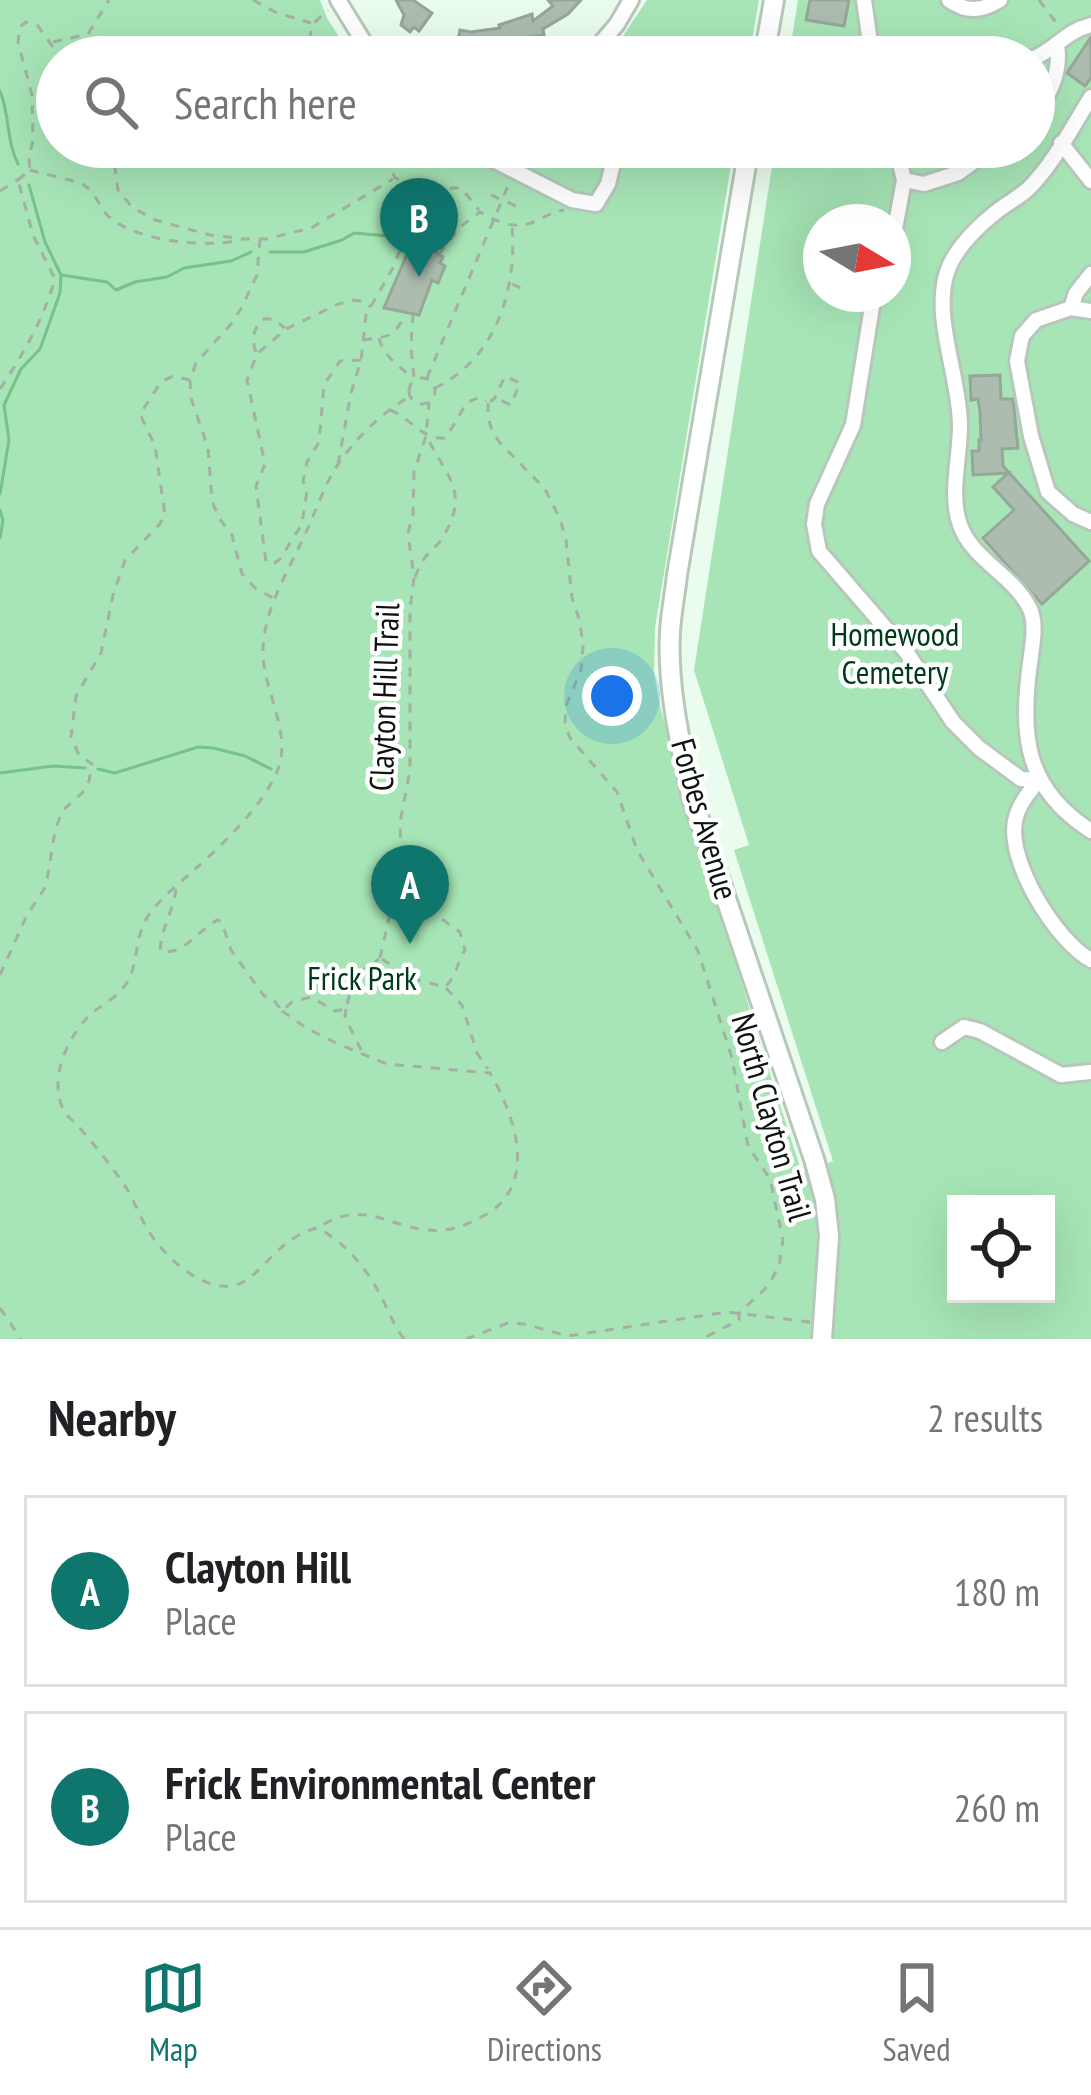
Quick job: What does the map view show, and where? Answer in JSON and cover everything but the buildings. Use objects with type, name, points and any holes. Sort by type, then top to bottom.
[{"type":"main road","points":[[768,36],[774,0]]},
{"type":"main road","name":"Forbes Avenue","points":[[745,168],[677,575],[670,635],[673,688],[692,795],[825,1199],[829,1260],[818,1332]]},
{"type":"street","points":[[607,36],[632,0]]},
{"type":"street","points":[[865,0],[868,36]]},
{"type":"street","points":[[950,0],[961,8],[983,10],[1000,0]]},
{"type":"street","points":[[339,1],[360,36]]},
{"type":"street","points":[[1055,44],[1074,29],[1091,25]]},
{"type":"street","points":[[1055,76],[1062,40]]},
{"type":"street","points":[[1055,152],[1091,97]]},
{"type":"street","points":[[1061,143],[1091,181]]},
{"type":"street","points":[[507,168],[572,200],[596,204],[612,168]]},
{"type":"street","points":[[900,204],[901,168]]},
{"type":"street","points":[[904,180],[924,184],[965,168]]},
{"type":"street","points":[[1044,168],[1029,189],[979,226],[948,268],[944,321],[960,421],[955,500],[972,548],[1005,577],[1030,609],[1034,634],[1025,705],[1039,780],[1091,831]]},
{"type":"street","points":[[1071,308],[1091,274]]},
{"type":"street","points":[[1091,310],[1071,308],[1036,320],[1022,336],[1017,361],[1031,436],[1048,492],[1073,514],[1091,522]]},
{"type":"street","points":[[871,312],[853,425],[817,505],[814,524],[819,551],[908,653],[953,722],[1021,778],[1039,780]]},
{"type":"street","points":[[1039,780],[1024,799],[1014,824],[1017,856],[1056,928],[1078,953],[1091,960]]},
{"type":"street","points":[[942,1042],[964,1027],[1060,1075],[1091,1072]]},
{"type":"path","points":[[78,36],[88,34],[109,0]]},
{"type":"path","points":[[253,0],[313,24]]},
{"type":"path","points":[[1040,0],[1062,40]]},
{"type":"path","points":[[310,36],[313,24],[339,1]]},
{"type":"path","points":[[30,170],[32,94],[18,32],[26,22],[33,22],[45,36]]},
{"type":"path","points":[[115,168],[118,190],[132,207],[155,220],[244,239],[311,229],[395,178]]},
{"type":"path","points":[[337,467],[366,315],[398,256],[416,200],[405,181],[395,178],[389,168]]},
{"type":"path","points":[[0,190],[30,170]]},
{"type":"path","points":[[30,170],[85,185],[106,214],[127,228],[182,244],[220,245],[244,239]]},
{"type":"path","points":[[427,378],[514,172]]},
{"type":"path","points":[[0,388],[30,344],[55,279],[33,235],[18,180]]},
{"type":"path","points":[[480,212],[437,253],[448,188],[461,188],[480,212],[512,226],[532,224],[557,210],[574,213]]},
{"type":"path","points":[[491,195],[516,206]]},
{"type":"path","points":[[435,388],[465,366],[487,341],[504,307],[514,257],[512,226]]},
{"type":"path","points":[[409,228],[441,239]]},
{"type":"path","points":[[260,239],[257,275],[242,307],[196,362],[190,380],[191,398],[208,448],[212,501],[232,535],[242,574],[275,600]]},
{"type":"path","points":[[398,256],[405,259]]},
{"type":"path","points":[[511,284],[528,291]]},
{"type":"path","points":[[361,360],[340,361],[324,385],[319,442],[303,481],[306,525],[280,559],[266,562],[256,486],[265,464],[247,380],[257,354],[286,329],[352,300],[370,307]]},
{"type":"path","points":[[362,340],[396,332],[406,313]]},
{"type":"path","points":[[413,314],[415,380]]},
{"type":"path","points":[[257,354],[252,340],[262,319],[286,329]]},
{"type":"path","points":[[379,338],[381,347],[415,380]]},
{"type":"path","points":[[0,975],[46,886],[62,811],[89,781],[92,764],[79,754],[71,737],[76,696],[100,653],[125,560],[165,515],[158,458],[142,409],[160,382],[172,376],[190,380]]},
{"type":"path","points":[[426,436],[446,438],[467,402],[481,397],[488,403],[505,376],[520,383],[511,405],[495,398]]},
{"type":"path","points":[[427,378],[435,388],[434,396],[429,402],[417,403],[410,396],[410,386],[427,378]]},
{"type":"path","points":[[380,958],[410,978],[445,987],[462,1005],[477,1053],[510,1116],[518,1157],[509,1191],[496,1208],[444,1230],[368,1214],[338,1215],[281,1246],[247,1281],[232,1288],[210,1284],[186,1271],[152,1236],[124,1184],[66,1114],[59,1074],[64,1051],[90,1014],[130,979],[149,915],[246,818],[276,774],[281,746],[262,653],[275,600],[337,467],[388,410],[410,396]]},
{"type":"path","name":"Clayton Hill Trail","points":[[346,1010],[355,976],[380,958],[406,872],[400,824],[410,770],[414,578],[408,533],[414,472],[426,436],[429,402]]},
{"type":"path","name":"North Clayton Trail","points":[[488,403],[492,431],[544,489],[566,541],[583,647],[565,722],[571,738],[617,792],[637,850],[698,951],[732,1058],[748,1146],[770,1179],[783,1240],[779,1266],[768,1286],[739,1313]]},
{"type":"path","points":[[388,410],[426,436],[456,490],[455,512],[442,541],[425,557],[414,578]]},
{"type":"path","points":[[177,886],[173,911],[160,934],[160,951],[172,953],[218,920],[231,950],[264,996],[308,1029],[388,1064],[490,1072]]},
{"type":"path","points":[[403,892],[464,939],[465,950],[453,980],[445,987]]},
{"type":"path","points":[[282,1011],[292,1002],[311,997],[334,1011],[346,1010],[364,1055]]},
{"type":"path","points":[[317,1228],[364,1270],[404,1339]]},
{"type":"path","points":[[0,1308],[21,1339]]},
{"type":"path","points":[[466,1339],[508,1323],[568,1336],[727,1312],[818,1332]]},
{"type":"path","points":[[702,1339],[740,1320],[739,1313]]},
{"type":"green space","name":"Frick Park","points":[[0,0],[320,0],[339,36],[36,36],[36,168],[731,168],[655,628],[654,673],[661,710],[802,1173],[833,1161],[734,850],[749,845],[694,670],[772,168],[1055,168],[1055,36],[792,36],[798,0],[1091,0],[1091,1339],[0,1339]]},
{"type":"green space","points":[[647,0],[759,0],[753,36],[623,36]]},
{"type":"waterway","points":[[0,91],[18,164]]},
{"type":"waterway","points":[[0,494],[9,440],[4,405],[21,369],[40,349],[60,293],[61,275],[45,242],[29,185]]},
{"type":"waterway","points":[[270,252],[304,252],[354,233],[388,236]]},
{"type":"waterway","points":[[61,275],[107,282],[116,290],[251,252]]},
{"type":"waterway","points":[[0,510],[0,538]]},
{"type":"waterway","points":[[98,769],[115,773],[198,747],[245,756],[271,769]]},
{"type":"waterway","points":[[0,773],[53,766],[85,768]]},
{"type":"place","name":"Frick Environmental Center","points":[[419,277]]},
{"type":"place","name":"Clayton Hill","points":[[410,944]]},
{"type":"park label","name":"Homewood Cemetery","points":[[895,653]]}]
